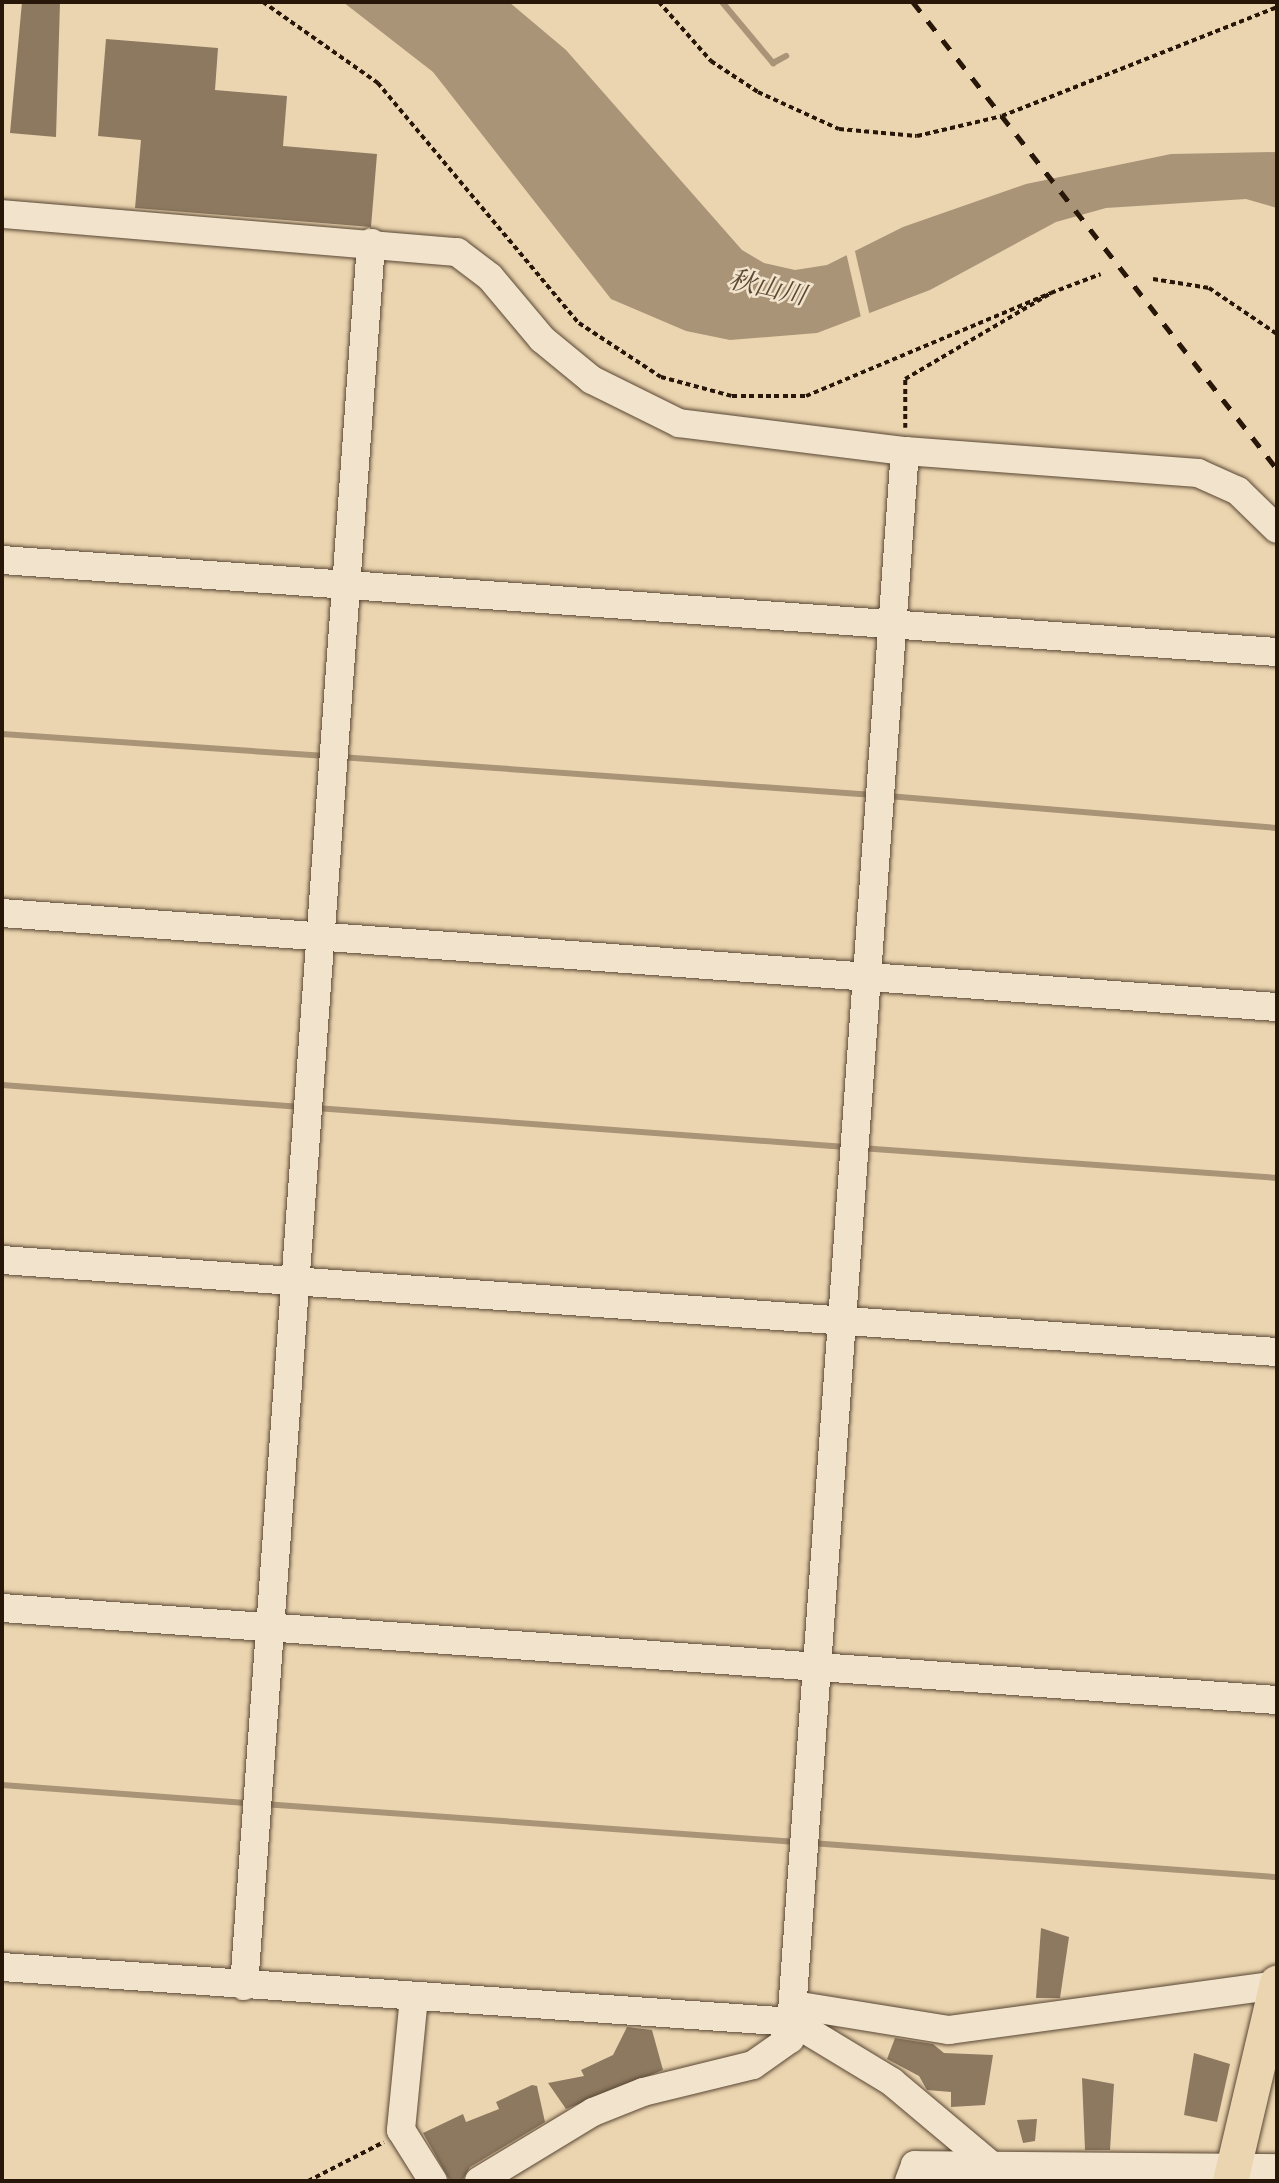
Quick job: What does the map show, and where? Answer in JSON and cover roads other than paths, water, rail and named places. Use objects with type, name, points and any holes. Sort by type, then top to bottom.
[{"type":"main road","points":[[1232,2176],[1277,1983]]},
{"type":"street","points":[[2,214],[457,252],[472,260],[542,339],[638,408],[738,435],[905,451],[1198,473],[1238,491],[1277,529]]},
{"type":"street","points":[[244,1986],[317,938],[371,243]]},
{"type":"street","points":[[479,2181],[593,2112],[778,2053],[794,2013],[841,1320],[895,620],[905,451]]},
{"type":"street","points":[[2,560],[895,620],[1277,652]]},
{"type":"street","points":[[2,913],[317,938],[869,973],[1277,1007]]},
{"type":"street","points":[[2,1260],[1277,1352]]},
{"type":"street","points":[[2,1608],[1277,1700]]},
{"type":"street","points":[[2,1967],[414,1997],[794,2013],[949,2030],[1277,1983]]},
{"type":"street","points":[[414,1997],[401,2130],[433,2181]]},
{"type":"street","points":[[794,2013],[891,2082],[992,2166]]},
{"type":"street","points":[[909,2181],[915,2165],[1232,2176],[1277,2168]]},
{"type":"water","name":"秋山川","points":[[343,2],[509,2],[566,50],[742,250],[764,263],[795,270],[827,265],[903,227],[1026,184],[1171,154],[1277,152],[1277,208],[1246,199],[1106,208],[1056,222],[930,290],[817,333],[730,340],[686,331],[611,299],[433,72]]},
{"type":"waterway","points":[[722,2],[773,63],[786,56]]},
{"type":"waterway","points":[[2,734],[326,756]]},
{"type":"waterway","points":[[340,757],[874,795]]},
{"type":"waterway","points":[[888,796],[1277,828]]},
{"type":"waterway","points":[[2,1085],[301,1107]]},
{"type":"waterway","points":[[316,1108],[846,1147]]},
{"type":"waterway","points":[[860,1148],[1277,1178]]},
{"type":"waterway","points":[[2,1785],[249,1803]]},
{"type":"waterway","points":[[263,1804],[797,1842]]},
{"type":"waterway","points":[[811,1843],[1277,1877]]},
{"type":"railway","points":[[913,2],[1277,469]]}]
